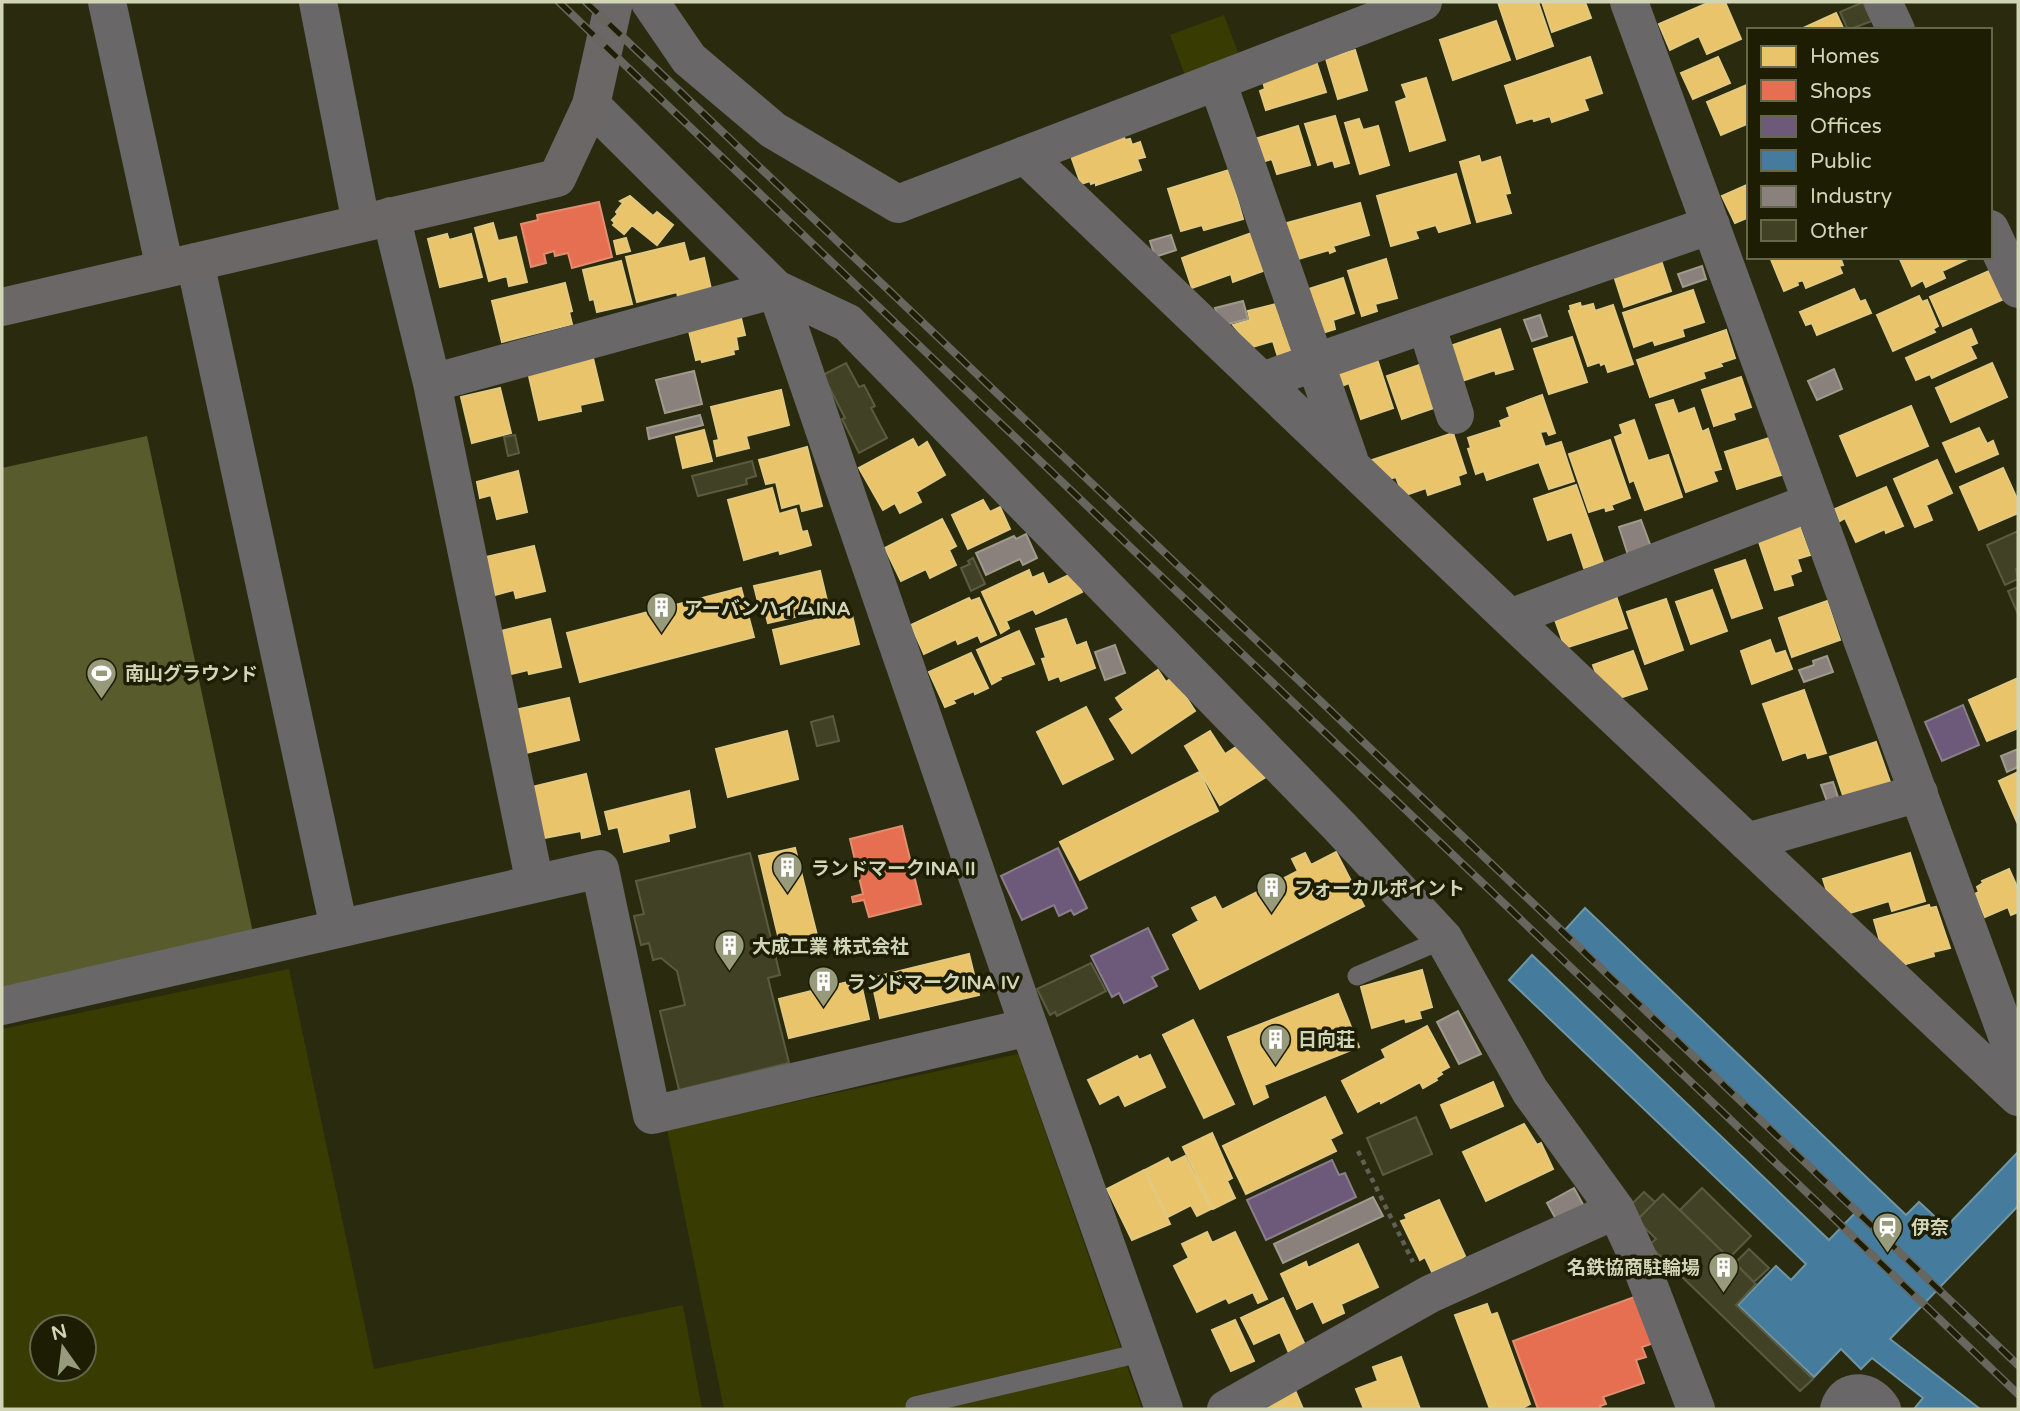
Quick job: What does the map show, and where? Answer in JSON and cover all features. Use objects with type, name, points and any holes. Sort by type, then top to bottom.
[{"type":"street","points":[[107,2],[180,266],[338,928]]},
{"type":"street","points":[[318,2],[376,220],[432,383],[535,884]]},
{"type":"street","points":[[2,307],[557,178],[591,105],[614,2]]},
{"type":"street","points":[[650,2],[689,59],[773,130],[898,204],[1423,2]]},
{"type":"street","points":[[1629,2],[2018,1066]]},
{"type":"street","points":[[1883,2],[1895,28]]},
{"type":"street","points":[[1217,81],[1352,467]]},
{"type":"street","points":[[591,105],[776,289],[848,323],[1331,818],[1444,939],[1530,1091],[1616,1210],[1639,1260],[1696,1409]]},
{"type":"street","points":[[1025,155],[1510,618],[2018,1097]]},
{"type":"street","points":[[1262,381],[1711,225]]},
{"type":"street","points":[[1992,233],[2018,289]]},
{"type":"street","points":[[432,383],[776,289]]},
{"type":"street","points":[[776,289],[1029,1027],[1164,1409]]},
{"type":"street","points":[[1426,324],[1455,415]]},
{"type":"street","points":[[1510,618],[1812,502]]},
{"type":"street","points":[[1747,842],[1919,793]]},
{"type":"street","points":[[2,1006],[600,869],[652,1115],[1029,1027]]},
{"type":"street","points":[[1226,1409],[1430,1294],[1616,1210]]},
{"type":"street","points":[[1839,1409],[1840,1403],[1848,1396],[1858,1393],[1868,1394],[1877,1400],[1882,1409]]},
{"type":"lane","points":[[1357,976],[1444,939]]},
{"type":"lane","points":[[915,1406],[1144,1352]]},
{"type":"path","points":[[1358,1151],[1430,1294]]},
{"type":"shaded area","points":[[1224,15],[1240,58],[1186,78],[1170,35]]},
{"type":"shaded area","points":[[289,969],[374,1369],[683,1305],[702,1409],[2,1409],[2,1029]]},
{"type":"shaded area","points":[[1018,1054],[1142,1409],[724,1409],[667,1129]]},
{"type":"green space","name":"南山グラウンド","points":[[147,436],[253,933],[2,990],[2,468]]},
{"type":"building: Homes","points":[[1498,2],[1538,2],[1553,46],[1517,59]]},
{"type":"building: Homes","points":[[1542,2],[1585,2],[1591,18],[1552,32]]},
{"type":"building: Homes","points":[[1710,2],[1725,2],[1741,39],[1707,54],[1699,36],[1670,50],[1659,24]]},
{"type":"building: Homes","points":[[1836,13],[1843,28],[1803,28]]},
{"type":"building: Homes","points":[[1496,21],[1510,60],[1453,80],[1440,40]]},
{"type":"building: Homes","points":[[1355,50],[1367,90],[1338,99],[1326,59]]},
{"type":"building: Homes","points":[[1590,57],[1602,93],[1584,99],[1588,110],[1552,122],[1550,116],[1517,123],[1505,86]]},
{"type":"building: Homes","points":[[1718,57],[1730,83],[1693,99],[1681,73]]},
{"type":"building: Homes","points":[[1316,61],[1326,92],[1266,110],[1260,91],[1265,89],[1262,78]]},
{"type":"building: Homes","points":[[1426,78],[1445,140],[1410,151],[1396,102],[1407,98],[1402,85]]},
{"type":"building: Homes","points":[[1747,85],[1747,124],[1721,135],[1707,102]]},
{"type":"building: Homes","points":[[1335,116],[1349,163],[1335,167],[1333,160],[1318,165],[1305,124]]},
{"type":"building: Homes","points":[[1359,119],[1363,130],[1378,126],[1389,165],[1360,174],[1345,123]]},
{"type":"building: Homes","points":[[1298,126],[1310,165],[1277,174],[1272,159],[1262,162],[1255,139]]},
{"type":"building: Homes","points":[[1123,135],[1125,140],[1130,139],[1132,145],[1140,142],[1145,157],[1137,159],[1141,170],[1096,185],[1096,182],[1091,184],[1090,181],[1081,184],[1071,156]]},
{"type":"building: Homes","points":[[1479,156],[1481,163],[1500,157],[1510,193],[1505,194],[1511,213],[1477,222],[1460,162]]},
{"type":"building: Homes","points":[[1229,170],[1243,219],[1204,230],[1202,225],[1181,231],[1168,189]]},
{"type":"building: Homes","points":[[1456,174],[1470,223],[1439,232],[1436,225],[1415,231],[1418,238],[1391,246],[1377,196]]},
{"type":"building: Homes","points":[[1747,185],[1747,218],[1735,223],[1722,196]]},
{"type":"building: Homes","points":[[630,196],[653,216],[657,212],[673,225],[657,245],[632,225],[624,234],[613,225],[615,223],[612,220],[623,203],[620,201]]},
{"type":"building: Homes","points":[[1360,203],[1369,235],[1333,246],[1335,251],[1330,253],[1329,250],[1298,259],[1280,225]]},
{"type":"building: Homes","points":[[493,223],[498,241],[516,237],[527,282],[509,286],[507,276],[489,281],[475,228]]},
{"type":"building: Homes","points":[[1257,231],[1271,268],[1233,282],[1231,274],[1192,288],[1182,258]]},
{"type":"building: Homes","points":[[447,234],[449,240],[471,234],[482,277],[440,287],[428,239]]},
{"type":"building: Homes","points":[[626,238],[630,251],[617,254],[614,241]]},
{"type":"building: Homes","points":[[684,243],[689,262],[704,258],[711,289],[678,297],[677,292],[637,302],[626,257]]},
{"type":"building: Homes","points":[[1659,254],[1671,291],[1624,307],[1612,270]]},
{"type":"building: Homes","points":[[1386,259],[1397,298],[1375,304],[1377,311],[1362,316],[1348,271]]},
{"type":"building: Homes","points":[[1771,259],[1841,259],[1843,265],[1839,266],[1842,273],[1806,288],[1803,280],[1784,291]]},
{"type":"building: Homes","points":[[1900,259],[1968,259],[1942,271],[1945,278],[1926,287],[1923,280],[1912,286]]},
{"type":"building: Homes","points":[[621,261],[632,304],[597,312],[594,299],[590,300],[583,270]]},
{"type":"building: Homes","points":[[1989,271],[2006,298],[1943,326],[1930,297]]},
{"type":"building: Homes","points":[[1343,278],[1354,313],[1333,320],[1335,329],[1319,334],[1306,290]]},
{"type":"building: Homes","points":[[565,283],[572,311],[569,312],[572,324],[502,342],[492,301]]},
{"type":"building: Homes","points":[[1854,289],[1860,302],[1865,300],[1871,313],[1817,335],[1812,323],[1806,325],[1800,312]]},
{"type":"building: Homes","points":[[1693,290],[1704,322],[1682,329],[1684,336],[1655,345],[1653,340],[1634,347],[1623,313]]},
{"type":"building: Homes","points":[[1919,296],[1922,302],[1927,300],[1938,326],[1933,329],[1935,332],[1893,351],[1877,315]]},
{"type":"building: Homes","points":[[1580,303],[1581,307],[1593,304],[1595,311],[1613,305],[1633,364],[1608,372],[1605,363],[1588,366],[1569,311],[1570,306]]},
{"type":"building: Homes","points":[[1276,304],[1282,328],[1292,325],[1299,351],[1278,357],[1273,341],[1252,347],[1233,325],[1250,320],[1248,311]]},
{"type":"building: Homes","points":[[740,314],[745,335],[736,337],[738,349],[733,350],[734,354],[702,362],[701,359],[696,360],[688,327]]},
{"type":"building: Homes","points":[[1500,329],[1513,369],[1496,374],[1495,370],[1456,383],[1444,348]]},
{"type":"building: Homes","points":[[1971,329],[1977,343],[1970,346],[1976,358],[1932,378],[1930,374],[1916,380],[1906,358]]},
{"type":"building: Homes","points":[[1726,330],[1735,358],[1720,363],[1722,366],[1703,372],[1705,378],[1650,397],[1637,360]]},
{"type":"building: Homes","points":[[1572,337],[1587,382],[1549,394],[1534,349]]},
{"type":"building: Homes","points":[[592,354],[603,400],[580,405],[581,411],[539,420],[528,372]]},
{"type":"building: Homes","points":[[1377,359],[1393,408],[1361,419],[1349,383],[1342,386],[1337,372]]},
{"type":"building: Homes","points":[[1425,363],[1440,406],[1402,419],[1387,376]]},
{"type":"building: Homes","points":[[1992,363],[2007,397],[1951,422],[1936,388]]},
{"type":"building: Homes","points":[[1741,377],[1751,407],[1733,413],[1735,419],[1714,426],[1702,390]]},
{"type":"building: Homes","points":[[500,388],[511,433],[472,443],[461,397]]},
{"type":"building: Homes","points":[[781,390],[789,425],[746,436],[749,448],[717,456],[714,441],[719,440],[711,407]]},
{"type":"building: Homes","points":[[1542,395],[1555,433],[1549,435],[1547,431],[1540,432],[1545,447],[1561,442],[1574,481],[1549,489],[1539,462],[1487,480],[1484,471],[1476,474],[1468,449],[1471,448],[1468,438],[1502,427],[1500,421],[1510,417],[1507,408]]},
{"type":"building: Homes","points":[[1673,400],[1678,414],[1694,408],[1702,432],[1708,429],[1721,469],[1713,471],[1717,481],[1686,492],[1656,405]]},
{"type":"building: Homes","points":[[1911,406],[1928,446],[1857,476],[1840,436]]},
{"type":"building: Homes","points":[[1634,420],[1648,461],[1668,455],[1682,497],[1645,510],[1634,480],[1630,482],[1615,437],[1623,434],[1620,425]]},
{"type":"building: Homes","points":[[1979,428],[1987,444],[1993,441],[1998,454],[1956,472],[1943,443]]},
{"type":"building: Homes","points":[[704,430],[712,461],[683,468],[676,437]]},
{"type":"building: Homes","points":[[1453,433],[1466,473],[1458,476],[1460,484],[1428,495],[1426,488],[1403,496],[1396,477],[1385,480],[1372,460]]},
{"type":"building: Homes","points":[[1769,438],[1781,475],[1737,489],[1725,452]]},
{"type":"building: Homes","points":[[913,439],[918,448],[927,442],[945,475],[916,492],[921,502],[900,513],[895,503],[883,510],[859,468]]},
{"type":"building: Homes","points":[[1610,440],[1630,498],[1611,505],[1613,509],[1606,511],[1605,507],[1589,512],[1569,454]]},
{"type":"building: Homes","points":[[807,447],[822,506],[802,511],[800,503],[782,508],[776,482],[766,484],[759,460]]},
{"type":"building: Homes","points":[[1937,460],[1952,493],[1926,505],[1932,520],[1915,527],[1894,479]]},
{"type":"building: Homes","points":[[2003,468],[2018,501],[2018,513],[1979,530],[1960,487]]},
{"type":"building: Homes","points":[[518,471],[527,512],[497,519],[491,495],[480,498],[477,482]]},
{"type":"building: Homes","points":[[1576,485],[1603,562],[1584,568],[1572,532],[1548,540],[1534,499]]},
{"type":"building: Homes","points":[[1886,487],[1903,526],[1886,533],[1885,529],[1856,542],[1845,518],[1840,521],[1835,509]]},
{"type":"building: Homes","points":[[772,488],[779,514],[796,509],[802,532],[807,531],[811,545],[780,554],[779,550],[744,560],[728,500]]},
{"type":"building: Homes","points":[[983,500],[990,512],[1000,507],[1010,529],[968,549],[952,515]]},
{"type":"building: Homes","points":[[942,519],[956,546],[949,550],[956,565],[930,578],[926,569],[901,581],[885,548]]},
{"type":"building: Homes","points":[[1797,519],[1810,555],[1797,559],[1801,571],[1790,575],[1793,585],[1775,590],[1756,533]]},
{"type":"building: Homes","points":[[534,546],[545,591],[516,598],[514,590],[495,595],[486,557]]},
{"type":"building: Homes","points":[[1745,560],[1762,608],[1732,618],[1715,570]]},
{"type":"building: Homes","points":[[1029,570],[1032,578],[1043,573],[1048,585],[1073,573],[1082,592],[1036,614],[1033,609],[1006,621],[1009,628],[1001,633],[982,592]]},
{"type":"building: Homes","points":[[820,571],[829,609],[768,623],[762,601],[758,602],[754,586]]},
{"type":"building: Homes","name":"アーバンハイムINA","points":[[741,588],[754,637],[580,682],[567,633]]},
{"type":"building: Homes","points":[[1712,590],[1727,631],[1691,644],[1676,602]]},
{"type":"building: Homes","points":[[1615,593],[1627,628],[1565,648],[1553,614]]},
{"type":"building: Homes","points":[[969,598],[971,601],[979,598],[996,635],[981,642],[978,635],[958,644],[956,639],[924,654],[911,625]]},
{"type":"building: Homes","points":[[1666,599],[1683,650],[1645,664],[1627,612]]},
{"type":"building: Homes","points":[[1827,601],[1840,640],[1792,657],[1779,618]]},
{"type":"building: Homes","points":[[851,611],[859,644],[781,664],[773,630]]},
{"type":"building: Homes","points":[[550,619],[561,667],[529,674],[528,670],[511,674],[501,631]]},
{"type":"building: Homes","points":[[1066,619],[1076,646],[1086,642],[1095,668],[1061,681],[1059,676],[1049,680],[1042,659],[1046,658],[1036,629]]},
{"type":"building: Homes","points":[[1019,631],[1034,664],[1000,677],[1001,679],[992,684],[977,650]]},
{"type":"building: Homes","points":[[1770,640],[1775,654],[1785,651],[1792,669],[1752,684],[1741,651]]},
{"type":"building: Homes","points":[[1633,651],[1647,689],[1614,700],[1602,690],[1593,665]]},
{"type":"building: Homes","points":[[971,653],[988,688],[953,700],[955,703],[945,707],[929,672]]},
{"type":"building: Homes","points":[[1158,670],[1166,682],[1173,677],[1195,711],[1132,753],[1110,719],[1124,710],[1116,698]]},
{"type":"building: Homes","points":[[2018,678],[2018,728],[1987,741],[1969,700]]},
{"type":"building: Homes","points":[[1804,690],[1826,753],[1808,758],[1806,752],[1783,760],[1763,704]]},
{"type":"building: Homes","points":[[569,698],[579,740],[526,753],[515,710]]},
{"type":"building: Homes","points":[[1086,707],[1113,759],[1063,784],[1037,732]]},
{"type":"building: Homes","points":[[787,731],[798,779],[728,797],[716,749]]},
{"type":"building: Homes","points":[[1210,731],[1225,754],[1244,742],[1266,777],[1220,805],[1185,746]]},
{"type":"building: Homes","points":[[1876,742],[1890,782],[1846,804],[1830,757]]},
{"type":"building: Homes","points":[[1199,772],[1218,811],[1080,880],[1060,842]]},
{"type":"building: Homes","points":[[2018,772],[2018,821],[2017,822],[1999,781]]},
{"type":"building: Homes","points":[[586,774],[600,834],[582,838],[581,831],[544,838],[532,787]]},
{"type":"building: Homes","points":[[689,791],[695,827],[668,834],[669,841],[624,852],[618,827],[609,829],[605,812]]},
{"type":"building: Homes","name":"ランドマークINA II","points":[[795,848],[817,935],[780,944],[759,856]]},
{"type":"building: Homes","name":"フォーカルポイント","points":[[1336,852],[1364,906],[1200,989],[1173,935],[1199,921],[1192,908],[1215,897],[1222,910],[1298,871],[1292,859],[1305,853],[1311,865]]},
{"type":"building: Homes","points":[[1910,853],[1925,901],[1892,911],[1889,901],[1840,916],[1831,904],[1823,879]]},
{"type":"building: Homes","points":[[2009,869],[2018,889],[2018,912],[2011,915],[2008,907],[1985,917],[1975,894],[1979,892],[1977,887],[1982,881]]},
{"type":"building: Homes","points":[[1929,905],[1930,908],[1936,907],[1950,948],[1933,952],[1934,956],[1899,966],[1885,959],[1874,920]]},
{"type":"building: Homes","points":[[969,954],[979,995],[880,1018],[871,978]]},
{"type":"building: Homes","points":[[1422,970],[1432,1007],[1419,1011],[1421,1018],[1406,1022],[1405,1018],[1372,1028],[1361,987]]},
{"type":"building: Homes","name":"ランドマークINA IV","points":[[860,979],[869,1019],[789,1038],[779,999]]},
{"type":"building: Homes","name":"日向荘","points":[[1338,994],[1359,1047],[1264,1085],[1268,1097],[1254,1104],[1228,1037]]},
{"type":"building: Homes","points":[[1193,1020],[1234,1104],[1204,1118],[1163,1035]]},
{"type":"building: Homes","points":[[1427,1026],[1449,1067],[1440,1072],[1442,1074],[1437,1080],[1423,1088],[1420,1082],[1358,1112],[1342,1081],[1386,1058],[1382,1050]]},
{"type":"building: Homes","points":[[1150,1055],[1165,1087],[1125,1106],[1119,1094],[1100,1104],[1088,1080],[1137,1056],[1139,1060]]},
{"type":"building: Homes","points":[[1493,1082],[1503,1106],[1451,1128],[1441,1105]]},
{"type":"building: Homes","points":[[1325,1097],[1342,1133],[1330,1139],[1336,1151],[1246,1194],[1223,1146]]},
{"type":"building: Homes","points":[[1524,1124],[1537,1145],[1541,1143],[1553,1169],[1486,1201],[1463,1152]]},
{"type":"building: Homes","points":[[1212,1133],[1232,1178],[1227,1181],[1235,1198],[1213,1209],[1183,1147]]},
{"type":"building: Homes","points":[[1185,1156],[1211,1209],[1197,1216],[1191,1205],[1168,1217],[1145,1170],[1168,1158],[1171,1163]]},
{"type":"building: Homes","points":[[1144,1170],[1170,1224],[1132,1240],[1107,1189]]},
{"type":"building: Homes","points":[[1439,1200],[1465,1256],[1462,1258],[1465,1265],[1459,1268],[1456,1261],[1432,1272],[1425,1257],[1420,1260],[1401,1221],[1407,1219],[1405,1215]]},
{"type":"building: Homes","points":[[1207,1232],[1212,1243],[1235,1232],[1267,1299],[1258,1303],[1253,1292],[1229,1303],[1226,1298],[1197,1312],[1174,1266],[1189,1258],[1182,1244]]},
{"type":"building: Homes","points":[[1358,1244],[1378,1287],[1341,1304],[1344,1313],[1323,1323],[1313,1301],[1297,1309],[1281,1274],[1306,1262],[1308,1268]]},
{"type":"building: Homes","points":[[1283,1298],[1305,1345],[1289,1353],[1280,1332],[1254,1344],[1241,1318]]},
{"type":"building: Homes","points":[[1487,1304],[1491,1315],[1497,1313],[1530,1404],[1524,1407],[1525,1409],[1490,1409],[1455,1315]]},
{"type":"building: Homes","points":[[1235,1320],[1254,1361],[1231,1371],[1212,1330]]},
{"type":"building: Homes","points":[[1401,1357],[1420,1409],[1364,1409],[1356,1389],[1378,1381],[1373,1367]]},
{"type":"building: Homes","points":[[1291,1381],[1303,1409],[1261,1409]]},
{"type":"building: Shops","points":[[599,202],[612,257],[572,268],[568,253],[555,256],[554,251],[544,254],[546,263],[531,267],[521,224],[538,220],[537,215]]},
{"type":"building: Shops","points":[[902,826],[921,904],[869,917],[864,900],[853,902],[852,897],[863,894],[850,839]]},
{"type":"building: Shops","points":[[1637,1296],[1654,1343],[1642,1347],[1646,1357],[1636,1360],[1644,1383],[1603,1397],[1606,1404],[1600,1406],[1601,1409],[1538,1409],[1513,1341]]},
{"type":"building: Offices","points":[[1963,705],[1979,745],[1942,761],[1925,722]]},
{"type":"building: Offices","points":[[1058,848],[1087,908],[1074,915],[1071,910],[1059,916],[1054,905],[1022,920],[1001,876]]},
{"type":"building: Offices","points":[[1148,928],[1168,969],[1152,977],[1157,986],[1124,1003],[1119,993],[1112,997],[1091,956]]},
{"type":"building: Offices","points":[[1332,1160],[1339,1175],[1345,1173],[1356,1197],[1266,1240],[1247,1200]]},
{"type":"building: Public","points":[[1585,908],[1906,1215],[1919,1202],[1946,1227],[2017,1153],[2018,1206],[1890,1339],[1980,1409],[1914,1409],[1923,1398],[1872,1358],[1861,1369],[1841,1349],[1814,1377],[1738,1305],[1776,1266],[1791,1280],[1806,1264],[1509,980],[1532,955],[1829,1240],[1857,1211],[1564,931]]},
{"type":"building: Industry","points":[[1171,235],[1176,250],[1155,257],[1150,241]]},
{"type":"building: Industry","points":[[1702,266],[1706,279],[1683,287],[1678,274]]},
{"type":"building: Industry","points":[[1243,301],[1248,319],[1220,326],[1215,308]]},
{"type":"building: Industry","points":[[1540,315],[1547,336],[1532,341],[1524,320]]},
{"type":"building: Industry","points":[[1834,369],[1842,389],[1817,400],[1808,381]]},
{"type":"building: Industry","points":[[694,371],[702,404],[665,413],[656,380]]},
{"type":"building: Industry","points":[[700,415],[703,425],[649,439],[647,428]]},
{"type":"building: Industry","points":[[1641,520],[1651,547],[1628,555],[1619,527]]},
{"type":"building: Industry","points":[[1026,534],[1037,558],[1023,565],[1020,559],[986,575],[976,553],[1014,536],[1016,539]]},
{"type":"building: Industry","points":[[1115,645],[1125,673],[1105,680],[1095,652]]},
{"type":"building: Industry","points":[[1827,656],[1833,672],[1804,682],[1799,670],[1814,665],[1813,661]]},
{"type":"building: Industry","points":[[2018,749],[2018,767],[2007,772],[2001,756]]},
{"type":"building: Industry","points":[[1833,782],[1840,803],[1829,807],[1821,785]]},
{"type":"building: Industry","points":[[1458,1011],[1481,1054],[1459,1064],[1437,1022]]},
{"type":"building: Industry","points":[[1574,1188],[1585,1208],[1558,1223],[1547,1203]]},
{"type":"building: Industry","points":[[1373,1197],[1383,1216],[1283,1263],[1274,1244]]},
{"type":"building: Other","points":[[1863,2],[1872,21],[1847,28],[1840,12]]},
{"type":"building: Other","points":[[846,363],[859,387],[864,385],[875,406],[871,408],[887,438],[859,453],[823,375]]},
{"type":"building: Other","points":[[515,435],[519,453],[508,456],[504,437]]},
{"type":"building: Other","points":[[752,461],[756,476],[746,479],[747,484],[698,496],[692,476]]},
{"type":"building: Other","points":[[2018,531],[2018,579],[2005,585],[1987,545]]},
{"type":"building: Other","points":[[973,558],[985,584],[971,591],[961,568],[970,564],[968,561]]},
{"type":"building: Other","points":[[2018,587],[2018,614],[2008,591]]},
{"type":"building: Other","points":[[833,716],[839,741],[817,746],[811,722]]},
{"type":"building: Other","name":"大成工業 株式会社","points":[[750,853],[780,975],[768,978],[789,1063],[679,1090],[660,1011],[685,1005],[677,971],[661,958],[653,960],[649,943],[641,945],[634,916],[644,914],[636,881]]},
{"type":"building: Other","points":[[1091,963],[1106,991],[1057,1016],[1055,1012],[1050,1015],[1037,989]]},
{"type":"building: Other","points":[[1416,1117],[1432,1154],[1383,1175],[1367,1138]]},
{"type":"building: Other","points":[[1702,1188],[1751,1236],[1729,1258],[1680,1210]]},
{"type":"building: Other","points":[[1644,1192],[1655,1202],[1637,1220],[1626,1210]]},
{"type":"building: Other","name":"名鉄協商駐輪場","points":[[1663,1194],[1756,1284],[1736,1305],[1813,1379],[1800,1391],[1649,1245],[1656,1239],[1637,1220]]},
{"type":"building: Other","points":[[1749,1249],[1769,1268],[1754,1282],[1735,1263]]},
{"type":"railway","points":[[559,2],[2018,1394]]},
{"type":"railway","points":[[586,2],[2018,1365]]},
{"type":"place","name":"アーバンハイムINA","points":[[661,635]]},
{"type":"place","name":"南山グラウンド","points":[[102,700]]},
{"type":"place","name":"ランドマークINA II","points":[[788,895]]},
{"type":"place","name":"フォーカルポイント","points":[[1271,915]]},
{"type":"place","name":"大成工業 株式会社","points":[[729,973]]},
{"type":"place","name":"ランドマークINA IV","points":[[824,1009]]},
{"type":"place","name":"日向荘","points":[[1275,1066]]},
{"type":"place","name":"伊奈","points":[[1888,1254]]},
{"type":"place","name":"名鉄協商駐輪場","points":[[1723,1294]]}]
